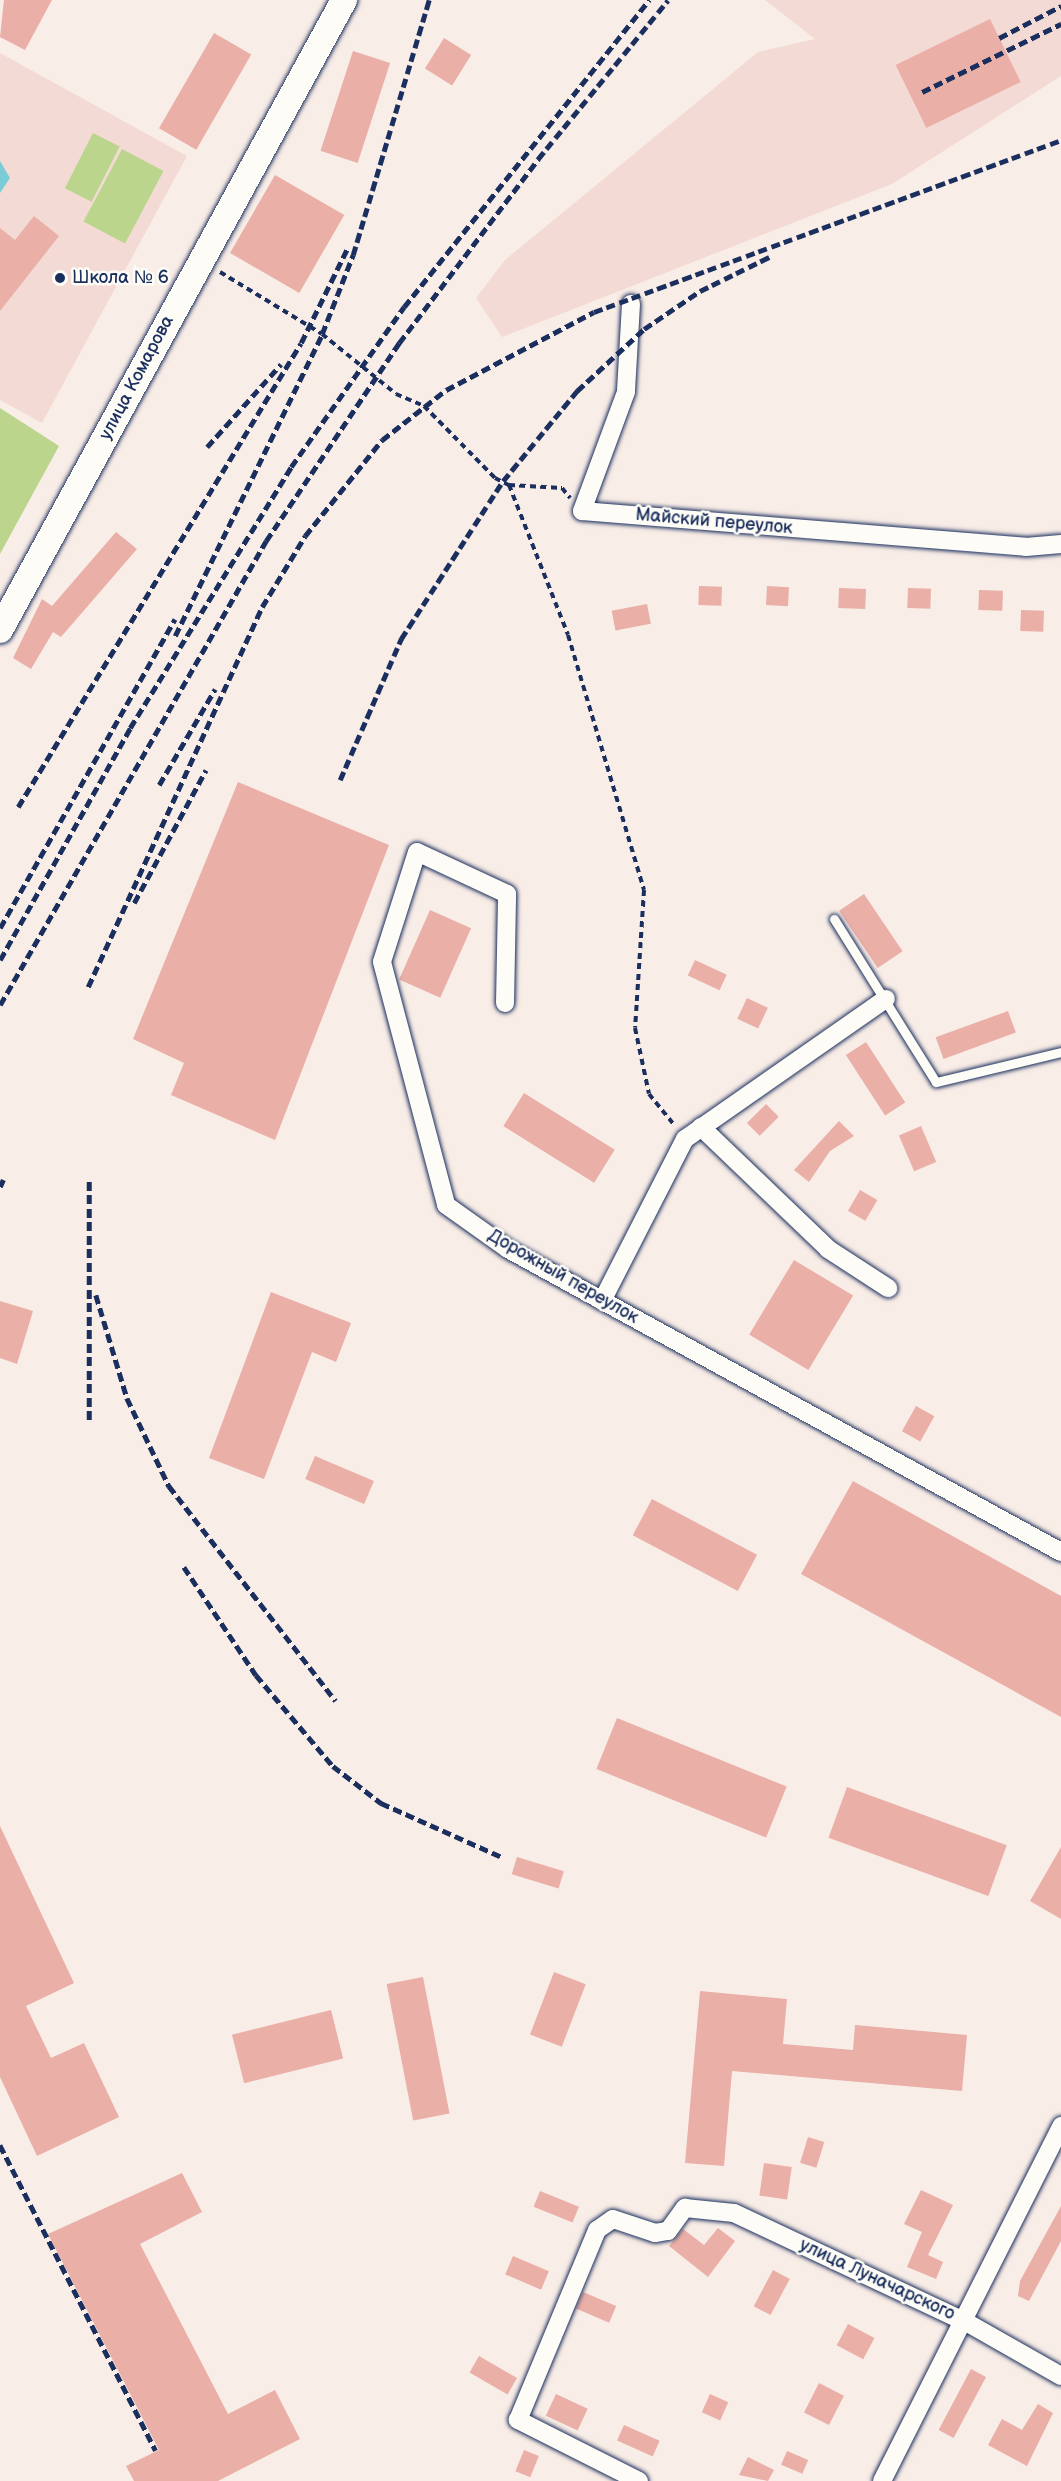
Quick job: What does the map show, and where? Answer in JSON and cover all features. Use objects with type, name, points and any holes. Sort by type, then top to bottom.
[{"type":"main road","name":"улица Комарова","points":[[0,630],[199,260],[344,0]]},
{"type":"street","points":[[582,511],[626,392],[631,304]]},
{"type":"street","name":"Майский переулок","points":[[582,511],[1026,547],[1061,544]]},
{"type":"street","name":"Дорожный переулок","points":[[505,1003],[507,894],[417,852],[382,962],[446,1206],[508,1249],[1061,1552]]},
{"type":"street","points":[[602,1301],[685,1139],[886,999]]},
{"type":"street","points":[[701,1127],[828,1249],[888,1288]]},
{"type":"street","points":[[882,2481],[966,2322],[1061,2126]]},
{"type":"street","name":"улица Луначарского","points":[[639,2481],[518,2420],[597,2230],[613,2219],[655,2233],[668,2231],[686,2208],[734,2213],[966,2322],[1061,2376]]},
{"type":"lane","points":[[834,919],[886,999],[936,1083],[1061,1052]]},
{"type":"path","points":[[199,260],[322,334],[396,394],[424,406],[495,478],[509,485],[562,488],[582,511]]},
{"type":"path","points":[[509,485],[568,635],[630,837],[644,891],[635,1028],[649,1094],[685,1139]]},
{"type":"shaded area","points":[[765,0],[1061,0],[1061,76],[892,184],[502,337],[476,298],[505,260],[758,52],[815,39]]},
{"type":"shaded area","name":"Школа № 6","points":[[0,53],[187,156],[42,423],[0,400]]},
{"type":"green space","points":[[93,133],[120,147],[92,202],[65,188]]},
{"type":"green space","points":[[122,149],[163,171],[125,243],[84,221]]},
{"type":"green space","points":[[0,408],[59,446],[0,554]]},
{"type":"water","points":[[0,161],[10,178],[0,193]]},
{"type":"building","points":[[4,0],[52,0],[25,50],[0,37]]},
{"type":"building","points":[[990,19],[1021,82],[926,128],[896,65]]},
{"type":"building","points":[[214,33],[251,54],[196,150],[159,128]]},
{"type":"building","points":[[444,38],[471,55],[452,85],[425,69]]},
{"type":"building","points":[[353,51],[390,63],[358,163],[321,151]]},
{"type":"building","points":[[275,175],[344,215],[299,293],[230,253]]},
{"type":"building","points":[[34,216],[59,236],[0,311],[0,228],[15,240]]},
{"type":"building","points":[[116,532],[137,549],[61,637],[53,632],[31,669],[13,658],[42,599],[52,606]]},
{"type":"building","points":[[699,586],[722,587],[721,606],[698,605]]},
{"type":"building","points":[[767,586],[789,587],[788,606],[766,605]]},
{"type":"building","points":[[839,588],[866,589],[865,609],[838,608]]},
{"type":"building","points":[[908,588],[931,589],[930,609],[907,608]]},
{"type":"building","points":[[979,590],[1003,591],[1002,611],[978,610]]},
{"type":"building","points":[[647,604],[651,624],[615,631],[612,611]]},
{"type":"building","points":[[1021,610],[1044,611],[1043,632],[1020,631]]},
{"type":"building","points":[[238,782],[389,845],[275,1140],[171,1095],[184,1063],[133,1039]]},
{"type":"building","points":[[864,894],[903,951],[878,968],[839,911]]},
{"type":"building","points":[[430,910],[471,928],[440,998],[399,979]]},
{"type":"building","points":[[695,960],[727,975],[720,990],[688,975]]},
{"type":"building","points":[[747,998],[768,1008],[758,1029],[737,1019]]},
{"type":"building","points":[[1008,1011],[1016,1033],[944,1059],[936,1037]]},
{"type":"building","points":[[866,1042],[905,1102],[885,1115],[846,1055]]},
{"type":"building","points":[[524,1093],[615,1150],[594,1183],[503,1126]]},
{"type":"building","points":[[766,1104],[779,1117],[760,1136],[747,1123]]},
{"type":"building","points":[[839,1121],[854,1136],[830,1151],[809,1182],[794,1170]]},
{"type":"building","points":[[921,1126],[936,1162],[914,1171],[899,1135]]},
{"type":"building","points":[[860,1190],[877,1200],[865,1221],[848,1211]]},
{"type":"building","points":[[794,1260],[853,1296],[808,1370],[749,1335]]},
{"type":"building","points":[[271,1292],[351,1323],[336,1362],[312,1352],[264,1479],[209,1458]]},
{"type":"building","points":[[0,1301],[33,1311],[17,1364],[0,1358]]},
{"type":"building","points":[[916,1406],[934,1416],[920,1442],[902,1431]]},
{"type":"building","points":[[315,1456],[374,1481],[364,1504],[305,1479]]},
{"type":"building","points":[[853,1481],[1061,1596],[1061,1717],[801,1574]]},
{"type":"building","points":[[652,1499],[757,1555],[738,1591],[633,1535]]},
{"type":"building","points":[[617,1718],[787,1787],[766,1838],[596,1769]]},
{"type":"building","points":[[847,1787],[1007,1845],[988,1896],[829,1838]]},
{"type":"building","points":[[0,1826],[74,1983],[26,2006],[51,2058],[84,2043],[119,2117],[37,2156],[0,2077]]},
{"type":"building","points":[[1061,1847],[1061,1919],[1030,1901]]},
{"type":"building","points":[[517,1857],[564,1871],[559,1889],[512,1874]]},
{"type":"building","points":[[554,1972],[586,1984],[562,2047],[530,2035]]},
{"type":"building","points":[[423,1977],[450,2113],[413,2121],[387,1984]]},
{"type":"building","points":[[700,1991],[787,1999],[783,2044],[853,2050],[855,2025],[967,2035],[962,2091],[732,2071],[724,2166],[685,2163]]},
{"type":"building","points":[[331,2010],[343,2059],[244,2083],[232,2035]]},
{"type":"building","points":[[808,2137],[824,2142],[816,2168],[800,2163]]},
{"type":"building","points":[[764,2163],[792,2167],[787,2200],[759,2196]]},
{"type":"building","points":[[182,2173],[202,2212],[140,2244],[228,2414],[275,2390],[300,2439],[218,2481],[134,2481],[126,2466],[159,2450],[48,2234]]},
{"type":"building","points":[[921,2190],[953,2205],[928,2255],[943,2262],[936,2279],[907,2267],[922,2232],[904,2224]]},
{"type":"building","points":[[540,2191],[579,2207],[573,2222],[534,2207]]},
{"type":"building","points":[[1061,2206],[1061,2241],[1029,2301],[1018,2296],[1020,2281]]},
{"type":"building","points":[[718,2228],[735,2241],[708,2277],[669,2246],[683,2229],[704,2245]]},
{"type":"building","points":[[513,2256],[549,2271],[541,2290],[505,2274]]},
{"type":"building","points":[[773,2270],[790,2279],[771,2315],[754,2306]]},
{"type":"building","points":[[583,2292],[616,2306],[609,2323],[576,2309]]},
{"type":"building","points":[[848,2324],[874,2338],[863,2359],[837,2345]]},
{"type":"building","points":[[479,2356],[517,2378],[508,2394],[469,2372]]},
{"type":"building","points":[[971,2369],[986,2377],[954,2438],[939,2430]]},
{"type":"building","points":[[819,2383],[844,2396],[829,2425],[804,2412]]},
{"type":"building","points":[[556,2394],[588,2409],[578,2431],[546,2416]]},
{"type":"building","points":[[710,2394],[728,2402],[720,2420],[702,2412]]},
{"type":"building","points":[[1038,2404],[1053,2413],[1027,2466],[988,2445],[1002,2419],[1022,2430]]},
{"type":"building","points":[[624,2425],[660,2441],[653,2456],[617,2441]]},
{"type":"building","points":[[524,2450],[539,2456],[530,2477],[515,2471]]},
{"type":"building","points":[[787,2451],[808,2460],[802,2474],[781,2465]]},
{"type":"building","points":[[748,2457],[774,2470],[768,2481],[739,2475]]},
{"type":"railway","points":[[175,636],[322,334],[353,255],[429,0]]},
{"type":"railway","points":[[0,960],[130,728],[291,467],[404,307],[649,0]]},
{"type":"railway","points":[[0,1005],[266,541],[399,343],[538,159],[668,0]]},
{"type":"railway","points":[[999,38],[1061,6]]},
{"type":"railway","points":[[922,92],[1061,24]]},
{"type":"railway","points":[[88,987],[262,607],[305,536],[382,440],[446,390],[594,312],[1061,140]]},
{"type":"railway","points":[[18,807],[301,343],[347,249]]},
{"type":"railway","points":[[340,780],[401,639],[503,481],[577,391],[644,329],[700,291],[769,257]]},
{"type":"railway","points":[[207,447],[281,364]]},
{"type":"railway","points":[[0,928],[175,619]]},
{"type":"railway","points":[[159,785],[215,689]]},
{"type":"railway","points":[[134,903],[206,770]]},
{"type":"railway","points":[[0,1187],[3,1180]]},
{"type":"railway","points":[[89,1180],[89,1420]]},
{"type":"railway","points":[[96,1295],[127,1398],[169,1486],[336,1701]]},
{"type":"railway","points":[[184,1567],[256,1675],[333,1766],[381,1803],[502,1857]]},
{"type":"railway","points":[[0,2145],[156,2451]]},
{"type":"place","name":"Школа № 6","points":[[60,278]]}]
